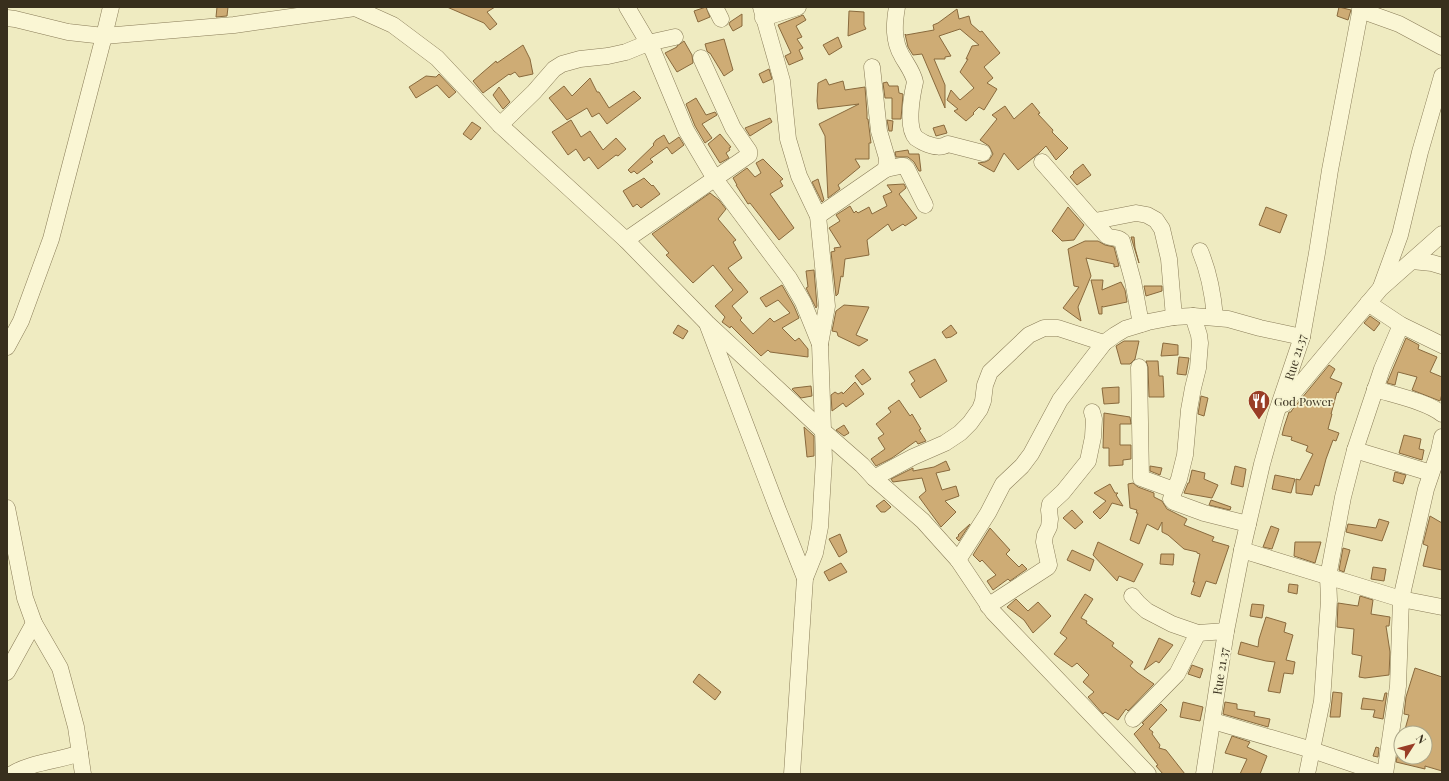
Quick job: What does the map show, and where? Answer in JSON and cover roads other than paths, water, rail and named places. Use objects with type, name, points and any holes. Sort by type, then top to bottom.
[{"type":"street","points":[[7,347],[21,321],[50,239],[111,7]]},
{"type":"street","points":[[386,7],[393,25]]},
{"type":"street","points":[[627,7],[653,51],[686,130],[715,179],[789,278],[803,302],[820,344]]},
{"type":"street","points":[[792,774],[805,578],[814,553],[820,527],[824,459],[820,344],[827,306],[818,216],[799,176],[788,139],[782,81],[762,13],[798,7]]},
{"type":"street","points":[[897,7],[895,19],[896,43],[901,55],[914,76],[915,82],[910,122],[912,131],[916,138],[931,146],[936,147],[948,144],[983,153]]},
{"type":"street","points":[[13,15],[68,32],[104,36],[234,24],[354,8],[393,25],[437,58],[500,125],[626,240],[707,323],[822,430],[862,465],[874,478],[923,521],[958,560],[988,606],[1031,653],[1148,774]]},
{"type":"street","points":[[1360,8],[1399,24],[1442,47]]},
{"type":"street","name":"Rue 21.37","points":[[1204,774],[1226,631],[1242,550],[1262,464],[1276,414],[1302,337],[1318,253],[1330,170],[1360,8]]},
{"type":"street","points":[[500,125],[534,92],[554,69],[562,64],[580,59],[608,56],[626,52],[648,43],[675,37]]},
{"type":"street","points":[[626,240],[750,153],[733,128],[701,58]]},
{"type":"street","points":[[872,67],[880,131],[887,158],[886,170]]},
{"type":"street","points":[[1380,289],[1400,235],[1420,152],[1442,76]]},
{"type":"street","points":[[1042,162],[1109,238],[1117,237],[1122,241],[1133,281],[1141,324]]},
{"type":"street","points":[[818,216],[886,170],[900,166],[904,166],[907,169],[925,205]]},
{"type":"street","points":[[1095,221],[1136,214],[1147,215],[1156,220],[1162,228],[1169,259],[1174,317]]},
{"type":"street","points":[[1276,414],[1380,289],[1442,234]]},
{"type":"street","points":[[1200,250],[1206,264],[1212,289],[1215,317]]},
{"type":"street","points":[[1412,261],[1432,263],[1442,266]]},
{"type":"street","points":[[1368,303],[1401,325],[1442,345]]},
{"type":"street","points":[[958,560],[988,513],[1003,484],[1032,454],[1060,400],[1104,343],[1125,329],[1174,317],[1193,316],[1215,317],[1302,337]]},
{"type":"street","points":[[1193,316],[1200,343],[1198,368],[1189,410],[1185,455],[1179,479],[1171,498],[1174,502],[1204,513],[1248,524]]},
{"type":"street","points":[[707,323],[805,578]]},
{"type":"street","points":[[1307,774],[1322,701],[1329,600],[1328,577],[1344,496],[1355,450],[1375,389],[1401,325]]},
{"type":"street","points":[[874,478],[913,457],[945,443],[970,423],[980,409],[983,401],[984,385],[990,372],[1029,335],[1044,328],[1058,328],[1104,343]]},
{"type":"street","points":[[1139,367],[1141,478],[1174,490]]},
{"type":"street","points":[[1375,389],[1412,400],[1433,408],[1442,414]]},
{"type":"street","points":[[988,606],[1048,567],[1049,565],[1044,542],[1045,535],[1049,527],[1050,504],[1088,461],[1093,437],[1094,419],[1092,412]]},
{"type":"street","points":[[1212,722],[1312,750],[1384,774],[1398,686],[1401,599],[1426,489],[1439,451],[1442,437]]},
{"type":"street","points":[[1355,450],[1431,473]]},
{"type":"street","points":[[7,508],[14,578],[25,598],[34,623],[60,668],[76,728],[83,774]]},
{"type":"street","points":[[1242,550],[1401,599],[1442,607]]},
{"type":"street","points":[[1132,596],[1147,611],[1156,617],[1198,633],[1226,631]]},
{"type":"street","points":[[7,672],[34,623]]},
{"type":"street","points":[[1133,719],[1177,674],[1198,633]]},
{"type":"street","points":[[12,774],[21,769],[80,753]]},
{"type":"place","name":"God Power","points":[[1259,420]]}]
